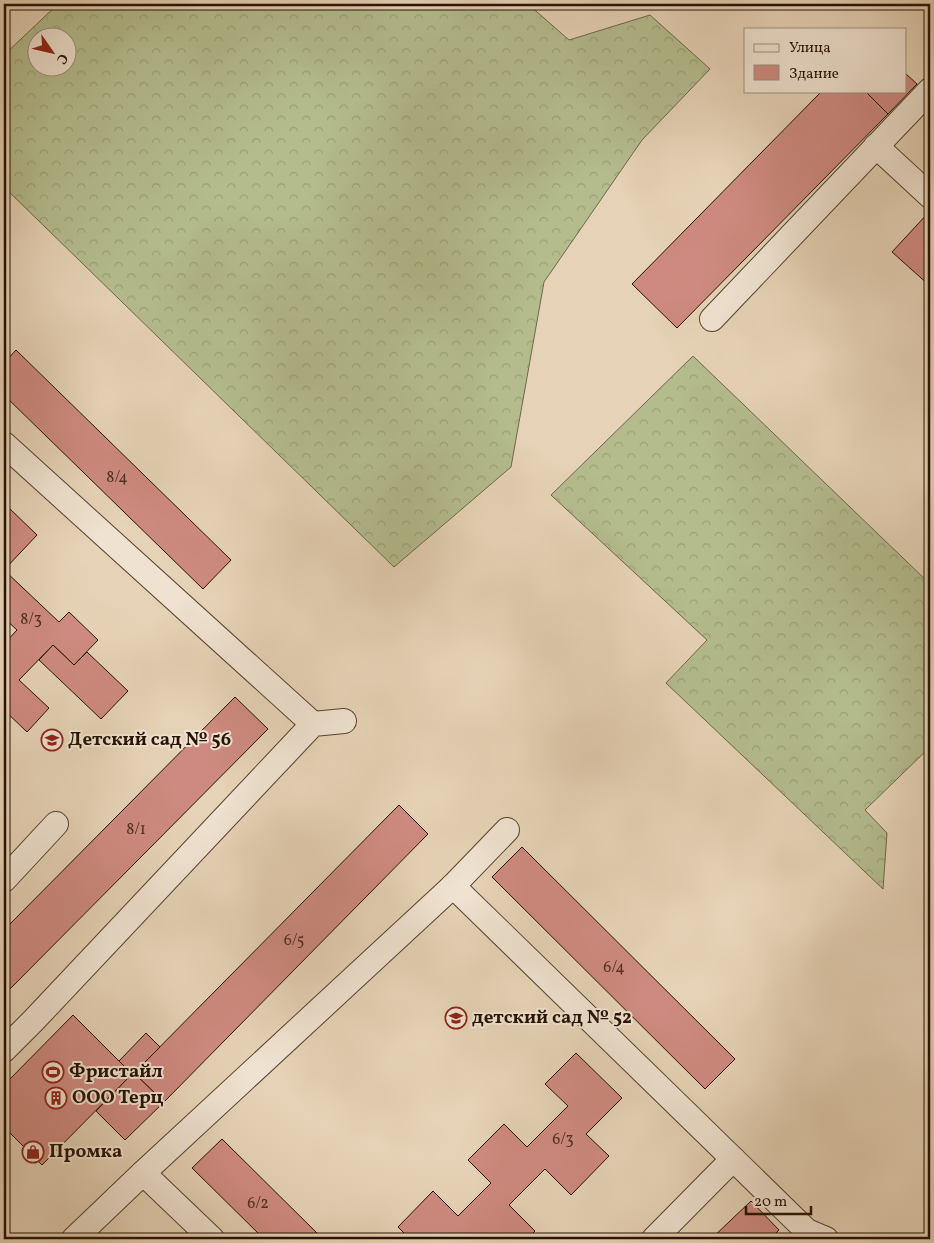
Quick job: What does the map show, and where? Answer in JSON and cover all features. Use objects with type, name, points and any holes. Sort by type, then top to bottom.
[{"type":"lane","points":[[712,319],[930,90]]},
{"type":"lane","points":[[876,146],[930,196]]},
{"type":"lane","points":[[4,444],[313,724]]},
{"type":"lane","points":[[4,1050],[313,724],[344,721]]},
{"type":"lane","points":[[4,880],[56,824]]},
{"type":"lane","points":[[78,1238],[143,1172],[453,886],[507,830]]},
{"type":"lane","points":[[453,886],[811,1236]]},
{"type":"lane","points":[[654,1239],[733,1159]]},
{"type":"lane","points":[[143,1172],[212,1239]]},
{"type":"green space","points":[[58,4],[528,4],[569,40],[650,15],[710,69],[642,140],[544,282],[511,467],[394,567],[4,187],[4,55],[28,32],[28,78],[78,78],[78,28],[33,28]]},
{"type":"green space","points":[[693,356],[930,584],[930,747],[865,810],[887,833],[883,889],[666,683],[707,640],[551,495]]},
{"type":"building","points":[[906,74],[917,84],[888,114],[866,92],[906,92]]},
{"type":"building","points":[[821,92],[866,92],[888,114],[677,328],[632,284]]},
{"type":"building","points":[[929,212],[930,214],[930,286],[892,252]]},
{"type":"building","points":[[16,350],[231,560],[203,589],[4,395],[4,363]]},
{"type":"building","points":[[7,506],[37,535],[4,570],[4,509]]},
{"type":"building","points":[[4,570],[59,622],[69,612],[98,640],[74,665],[53,645],[19,680],[49,708],[27,732],[4,710],[4,644],[17,630],[4,618]]},
{"type":"building","points":[[53,645],[74,665],[87,652],[128,691],[101,719],[39,660]]},
{"type":"building","points":[[235,697],[268,729],[4,995],[4,930]]},
{"type":"building","points":[[399,805],[428,834],[164,1102],[134,1073]]},
{"type":"building","points":[[522,847],[735,1059],[705,1089],[492,877]]},
{"type":"building","name":"ООО Терц","points":[[73,1015],[132,1074],[42,1165],[4,1127],[4,1085]]},
{"type":"building","points":[[146,1033],[160,1047],[134,1073],[164,1102],[125,1140],[96,1111],[132,1074],[119,1061]]},
{"type":"building","points":[[576,1053],[622,1098],[586,1134],[609,1156],[571,1195],[545,1169],[509,1205],[535,1231],[527,1239],[410,1239],[398,1227],[433,1191],[458,1216],[491,1183],[468,1160],[504,1124],[527,1147],[568,1106],[545,1084]]},
{"type":"building","points":[[222,1139],[323,1239],[264,1239],[192,1168]]},
{"type":"building","points":[[751,1201],[779,1230],[770,1239],[711,1239]]},
{"type":"place","name":"Детский сад № 56","points":[[52,740]]},
{"type":"place","name":"детский сад № 52","points":[[456,1018]]},
{"type":"place","name":"Фристайл","points":[[53,1072]]},
{"type":"place","name":"ООО Терц","points":[[56,1098]]},
{"type":"place","name":"Промка","points":[[33,1152]]}]
